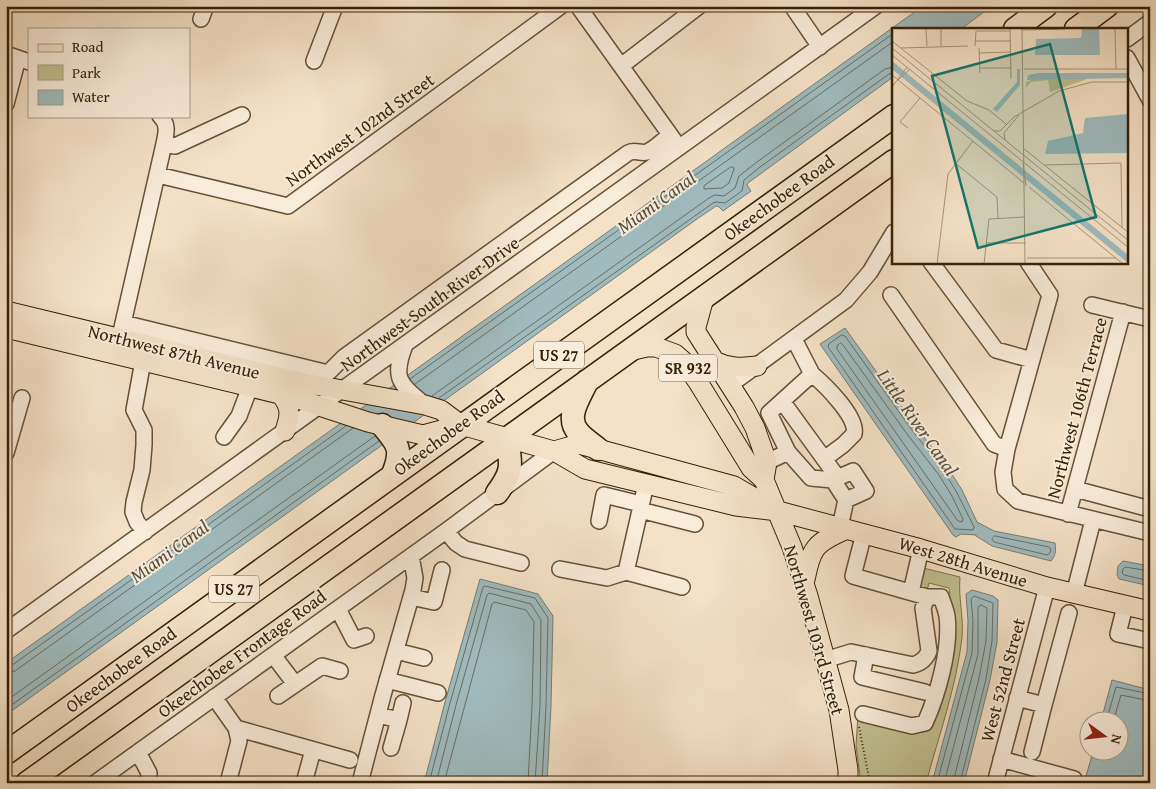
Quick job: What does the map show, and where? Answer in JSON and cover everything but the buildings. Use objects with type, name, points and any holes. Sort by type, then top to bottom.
[{"type":"highway","points":[[1016,28],[1046,6]]},
{"type":"highway","points":[[1076,28],[1098,6]]},
{"type":"highway","points":[[1076,28],[1107,6]]},
{"type":"highway","name":"Okeechobee Road","points":[[6,753],[892,117]]},
{"type":"highway","name":"Okeechobee Road","points":[[27,783],[892,162]]},
{"type":"highway","points":[[588,380],[572,415],[573,422],[579,434],[598,449]]},
{"type":"highway","points":[[393,474],[400,454],[395,433]]},
{"type":"highway","points":[[497,493],[510,470],[507,438]]},
{"type":"main road","name":"SR 932","points":[[704,298],[696,332],[755,428],[767,462],[764,480]]},
{"type":"main road","name":"Northwest 87th Avenue","points":[[6,311],[121,331],[342,391]]},
{"type":"main road","name":"Northwest 87th Avenue","points":[[6,328],[280,394],[320,406]]},
{"type":"main road","name":"SR 932","points":[[627,352],[647,347],[656,347],[675,354],[683,360],[725,426]]},
{"type":"main road","points":[[714,361],[730,368],[758,366]]},
{"type":"main road","points":[[725,426],[724,407],[730,385]]},
{"type":"main road","name":"West 28th Avenue","points":[[342,391],[378,396],[433,408],[461,425],[554,451],[585,470],[736,506],[778,512],[921,549],[1047,587],[1150,611]]},
{"type":"main road","points":[[280,394],[286,400],[290,412],[285,432]]},
{"type":"main road","points":[[320,406],[395,433],[423,435],[461,425]]},
{"type":"main road","name":"Northwest 103rd Street","points":[[725,426],[751,468],[764,480],[792,547],[839,710],[848,770],[848,783]]},
{"type":"main road","name":"West 28th Avenue","points":[[554,451],[579,444],[702,477],[734,486],[778,512]]},
{"type":"main road","points":[[724,483],[734,480],[742,471],[742,453]]},
{"type":"main road","points":[[646,484],[651,479],[665,475],[702,477]]},
{"type":"main road","points":[[804,585],[811,554],[816,547],[822,541],[850,530]]},
{"type":"street","points":[[314,61],[335,6]]},
{"type":"street","name":"Northwest 102nd Street","points":[[158,175],[288,206],[561,6]]},
{"type":"street","points":[[163,118],[167,128],[158,175],[121,331],[329,372],[344,357],[628,153],[631,151],[644,153],[674,141],[578,6]]},
{"type":"street","points":[[621,66],[699,6]]},
{"type":"street","points":[[792,6],[820,46]]},
{"type":"street","name":"Northwest South River Drive","points":[[6,631],[405,345],[674,141],[820,46],[876,6]]},
{"type":"street","points":[[1128,37],[1150,22]]},
{"type":"street","points":[[6,104],[18,58]]},
{"type":"street","points":[[1128,60],[1150,100]]},
{"type":"street","points":[[164,144],[175,146],[242,115]]},
{"type":"street","points":[[730,385],[846,300],[870,272],[892,235]]},
{"type":"street","points":[[932,264],[996,350],[1032,360]]},
{"type":"street","points":[[1029,264],[1050,295],[1006,449],[1003,472],[1004,489],[1018,501],[1150,533]]},
{"type":"street","points":[[890,295],[994,444],[1006,449]]},
{"type":"street","points":[[1092,306],[1150,319]]},
{"type":"street","name":"Northwest 106th Terrace","points":[[1068,514],[1123,312]]},
{"type":"street","points":[[794,339],[812,374],[831,392],[854,426],[854,434],[824,459]]},
{"type":"street","points":[[405,345],[398,365],[399,379],[406,389],[433,408]]},
{"type":"street","points":[[142,361],[134,410],[144,430],[144,445],[142,470],[133,512],[137,522],[145,532]]},
{"type":"street","points":[[812,374],[769,413],[788,452],[811,478],[835,479],[852,470],[866,491],[846,500]]},
{"type":"street","points":[[224,437],[239,416],[250,387]]},
{"type":"street","points":[[6,453],[22,398]]},
{"type":"street","points":[[782,401],[824,459],[846,500],[850,530],[852,576],[927,597],[941,597],[947,616],[946,656],[933,705],[925,723],[912,726],[861,720]]},
{"type":"street","name":"Okeechobee Frontage Road","points":[[95,783],[446,532],[554,451]]},
{"type":"street","points":[[767,462],[788,452]]},
{"type":"street","points":[[626,572],[646,484]]},
{"type":"street","points":[[1075,489],[1150,509]]},
{"type":"street","points":[[599,521],[604,495],[694,524]]},
{"type":"street","points":[[1074,594],[1093,520]]},
{"type":"street","points":[[446,532],[456,543],[465,548],[521,563]]},
{"type":"street","points":[[910,592],[921,549]]},
{"type":"street","points":[[360,783],[387,680],[412,597],[415,578],[411,556]]},
{"type":"street","points":[[560,569],[607,578],[626,572],[682,587]]},
{"type":"street","points":[[412,597],[434,602],[442,570]]},
{"type":"street","name":"West 52nd Street","points":[[995,783],[1047,587]]},
{"type":"street","points":[[825,660],[851,652],[913,665],[923,661],[929,651],[923,608],[927,597]]},
{"type":"street","points":[[1125,606],[1118,634],[1150,641]]},
{"type":"street","points":[[338,609],[354,640],[366,636]]},
{"type":"street","points":[[1032,752],[1069,613]]},
{"type":"street","points":[[396,651],[424,658]]},
{"type":"street","points":[[273,655],[295,684]]},
{"type":"street","points":[[866,655],[862,677],[925,692]]},
{"type":"street","points":[[278,696],[322,666],[340,671]]},
{"type":"street","points":[[387,680],[438,693]]},
{"type":"street","points":[[214,697],[236,728],[239,741],[228,783]]},
{"type":"street","points":[[1017,698],[1044,705]]},
{"type":"street","points":[[391,748],[403,703]]},
{"type":"street","points":[[378,715],[399,720]]},
{"type":"street","points":[[236,728],[350,760]]},
{"type":"street","points":[[304,783],[313,750]]},
{"type":"street","points":[[138,752],[150,773],[148,783]]},
{"type":"street","points":[[1001,759],[1074,779]]},
{"type":"path","points":[[861,720],[870,783]]},
{"type":"green space","points":[[923,568],[960,577],[962,638],[956,675],[942,729],[926,783],[861,783],[856,746],[858,715],[932,723],[951,608],[949,588],[929,583],[927,590],[923,590],[918,585]]},
{"type":"water","points":[[923,6],[992,6],[962,28],[892,28]]},
{"type":"water","name":"Miami Canal","points":[[892,28],[892,78],[748,183],[747,185],[751,191],[723,211],[716,206],[697,219],[6,715],[6,663]]},
{"type":"water","points":[[845,328],[948,468],[962,490],[977,522],[994,531],[1055,543],[1054,557],[1051,561],[992,546],[976,535],[961,534],[956,537],[953,535],[820,344]]},
{"type":"water","points":[[1123,561],[1150,566],[1150,586],[1119,579],[1117,575],[1118,566]]},
{"type":"water","points":[[480,579],[538,594],[553,616],[547,783],[424,783]]},
{"type":"water","points":[[972,590],[993,596],[998,600],[997,642],[990,680],[964,783],[932,783],[967,652],[968,621],[966,594]]},
{"type":"water","points":[[1112,680],[1150,690],[1150,783],[1084,783],[1090,762],[1128,762],[1128,712],[1103,712]]},
{"type":"water label","name":"Little River Canal","points":[[918,422]]}]
